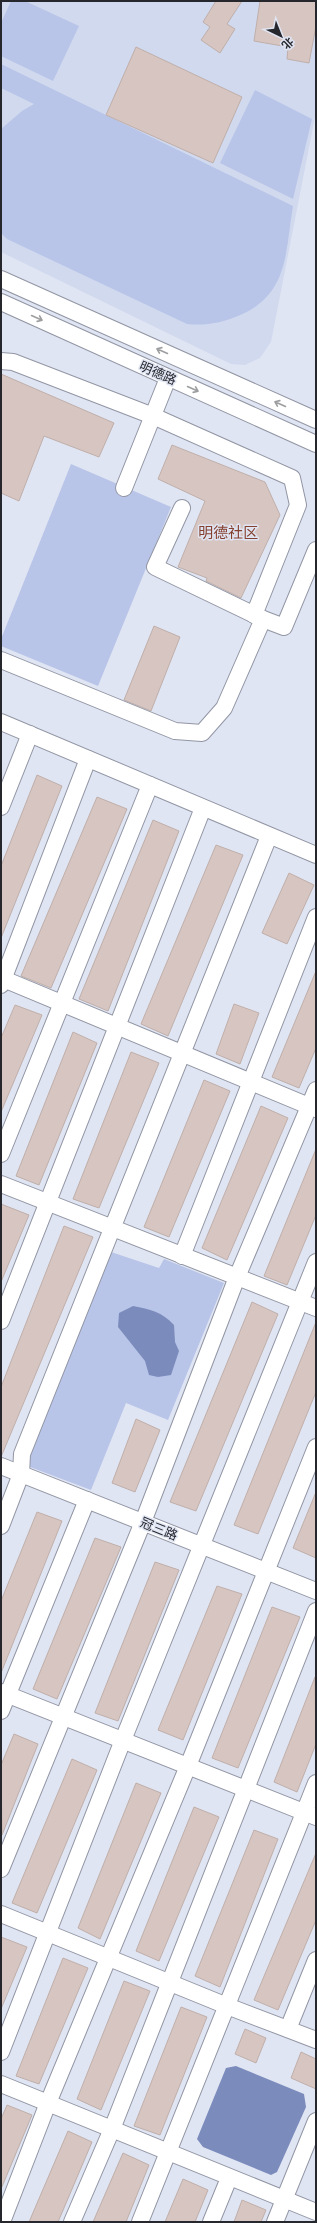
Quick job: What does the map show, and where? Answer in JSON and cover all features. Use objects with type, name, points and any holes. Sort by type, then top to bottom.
[{"type":"street","name":"明德路","points":[[1,279],[316,420]]},
{"type":"street","name":"明德路","points":[[1,302],[316,444]]},
{"type":"street","points":[[1,361],[13,362],[153,416],[292,478],[298,505],[259,617],[224,708],[202,733],[175,731],[1,660]]},
{"type":"street","points":[[124,488],[168,378]]},
{"type":"street","points":[[182,508],[155,568],[259,617],[284,627],[316,550]]},
{"type":"street","points":[[1,722],[316,855]]},
{"type":"street","points":[[1,807],[30,734]]},
{"type":"street","points":[[88,759],[2,981],[61,1003],[313,1108]]},
{"type":"street","points":[[1,1154],[150,785]]},
{"type":"street","points":[[1,1321],[203,808]]},
{"type":"street","points":[[1,1526],[21,1474],[22,1454],[269,836]]},
{"type":"street","points":[[182,1256],[316,917]]},
{"type":"street","points":[[1,1869],[62,1716],[143,1522],[237,1277],[313,1108],[316,1090]]},
{"type":"street","points":[[1,1184],[112,1229],[316,1308]]},
{"type":"street","points":[[1,2052],[123,1740],[316,1262]]},
{"type":"street","points":[[2,2222],[48,2103],[188,1766],[316,1447]]},
{"type":"street","name":"冠三路","points":[[1,1466],[316,1591]]},
{"type":"street","points":[[1,1711],[4,1693],[87,1500]]},
{"type":"street","points":[[72,2222],[112,2130],[316,1611]]},
{"type":"street","points":[[4,1693],[310,1815]]},
{"type":"street","points":[[140,2222],[227,2006],[310,1815],[316,1783]]},
{"type":"street","points":[[1,1914],[227,2006],[316,2040]]},
{"type":"street","points":[[288,2029],[316,1960]]},
{"type":"street","points":[[1,2084],[229,2178],[316,2212]]},
{"type":"street","points":[[276,2222],[316,2121]]},
{"type":"street","points":[[211,2222],[229,2178]]},
{"type":"shaded area","points":[[1,1],[316,1],[316,112],[271,342],[260,358],[245,365],[231,364],[1,252]]},
{"type":"shaded area","points":[[11,1],[25,1],[79,26],[53,81],[1,56],[1,23]]},
{"type":"shaded area","points":[[1,64],[293,206],[286,256],[282,271],[276,284],[267,297],[255,307],[238,316],[207,324],[187,324],[7,239],[1,233],[1,129],[22,111],[34,104],[1,88]]},
{"type":"shaded area","points":[[255,90],[312,119],[293,199],[220,163]]},
{"type":"shaded area","points":[[71,464],[171,507],[98,686],[1,646],[1,639]]},
{"type":"shaded area","points":[[111,1252],[159,1268],[164,1259],[224,1283],[168,1420],[126,1403],[91,1490],[30,1467],[30,1456]]},
{"type":"shaded area","points":[[133,1306],[145,1308],[155,1312],[165,1317],[174,1325],[175,1342],[179,1351],[171,1375],[158,1377],[149,1375],[145,1361],[118,1327],[119,1313]]},
{"type":"shaded area","points":[[236,2066],[304,2094],[306,2107],[277,2172],[271,2175],[203,2147],[197,2139],[226,2068]]},
{"type":"building","points":[[216,1],[242,1],[227,24],[235,29],[220,53],[201,40],[210,27],[203,22]]},
{"type":"building","points":[[260,1],[316,1],[316,26],[309,63],[287,59],[288,47],[254,41]]},
{"type":"building","points":[[136,47],[242,97],[213,163],[106,115]]},
{"type":"building","points":[[1,374],[114,423],[99,457],[44,436],[19,501],[1,493]]},
{"type":"building","points":[[172,445],[265,482],[280,515],[241,598],[206,581],[207,578],[178,567],[205,501],[158,479]]},
{"type":"building","points":[[154,626],[180,637],[151,711],[124,700]]},
{"type":"building","points":[[37,775],[62,786],[1,938],[1,866]]},
{"type":"building","points":[[97,797],[127,809],[51,988],[21,976]]},
{"type":"building","points":[[153,820],[179,831],[108,1011],[79,999]]},
{"type":"building","points":[[216,845],[243,855],[168,1036],[141,1024]]},
{"type":"building","points":[[289,873],[314,885],[287,944],[262,933]]},
{"type":"building","points":[[316,971],[316,1048],[299,1088],[272,1077]]},
{"type":"building","points":[[234,1004],[259,1013],[240,1064],[216,1054]]},
{"type":"building","points":[[15,1005],[42,1015],[1,1112],[1,1038]]},
{"type":"building","points":[[73,1032],[97,1043],[39,1185],[16,1176]]},
{"type":"building","points":[[131,1052],[159,1063],[99,1208],[73,1199]]},
{"type":"building","points":[[204,1080],[230,1091],[169,1237],[144,1227]]},
{"type":"building","points":[[261,1106],[288,1118],[227,1260],[202,1248]]},
{"type":"building","points":[[316,1149],[316,1215],[287,1285],[264,1276]]},
{"type":"building","points":[[1,1204],[29,1215],[1,1282]]},
{"type":"building","points":[[64,1226],[93,1237],[1,1457],[1,1387]]},
{"type":"building","points":[[252,1302],[278,1314],[196,1511],[170,1502]]},
{"type":"building","points":[[316,1322],[316,1392],[258,1534],[234,1525]]},
{"type":"building","points":[[136,1419],[160,1430],[135,1492],[112,1483]]},
{"type":"building","points":[[316,1492],[316,1558],[293,1548]]},
{"type":"building","points":[[37,1512],[62,1521],[1,1673],[1,1601]]},
{"type":"building","points":[[95,1538],[121,1547],[57,1699],[33,1689]]},
{"type":"building","points":[[155,1562],[179,1570],[118,1721],[95,1713]]},
{"type":"building","points":[[217,1586],[242,1594],[183,1740],[158,1730]]},
{"type":"building","points":[[272,1607],[300,1617],[238,1768],[212,1758]]},
{"type":"building","points":[[315,1677],[316,1744],[297,1792],[274,1782]]},
{"type":"building","points":[[14,1734],[38,1744],[2,1835],[1,1765]]},
{"type":"building","points":[[72,1759],[97,1770],[37,1913],[12,1903]]},
{"type":"building","points":[[136,1783],[161,1793],[100,1939],[78,1928]]},
{"type":"building","points":[[194,1807],[219,1817],[159,1961],[136,1951]]},
{"type":"building","points":[[254,1830],[278,1839],[220,1987],[195,1976]]},
{"type":"building","points":[[316,1853],[316,1920],[278,2010],[254,2000]]},
{"type":"building","points":[[1,1937],[27,1947],[1,2009]]},
{"type":"building","points":[[63,1958],[88,1968],[39,2084],[16,2076]]},
{"type":"building","points":[[124,1981],[150,1991],[101,2110],[77,2099]]},
{"type":"building","points":[[181,2007],[207,2017],[160,2135],[134,2126]]},
{"type":"building","points":[[245,2029],[266,2038],[256,2063],[235,2054]]},
{"type":"building","points":[[301,2052],[316,2059],[316,2089],[291,2078]]},
{"type":"building","points":[[7,2105],[32,2115],[1,2189],[1,2119]]},
{"type":"building","points":[[68,2131],[92,2142],[58,2222],[29,2222]]},
{"type":"building","points":[[123,2153],[149,2165],[126,2222],[93,2222]]},
{"type":"building","points":[[183,2179],[208,2190],[195,2222],[165,2222]]},
{"type":"building","points":[[242,2200],[266,2210],[261,2222],[234,2222]]},
{"type":"district","name":"明德社区","points":[[228,533]]}]
